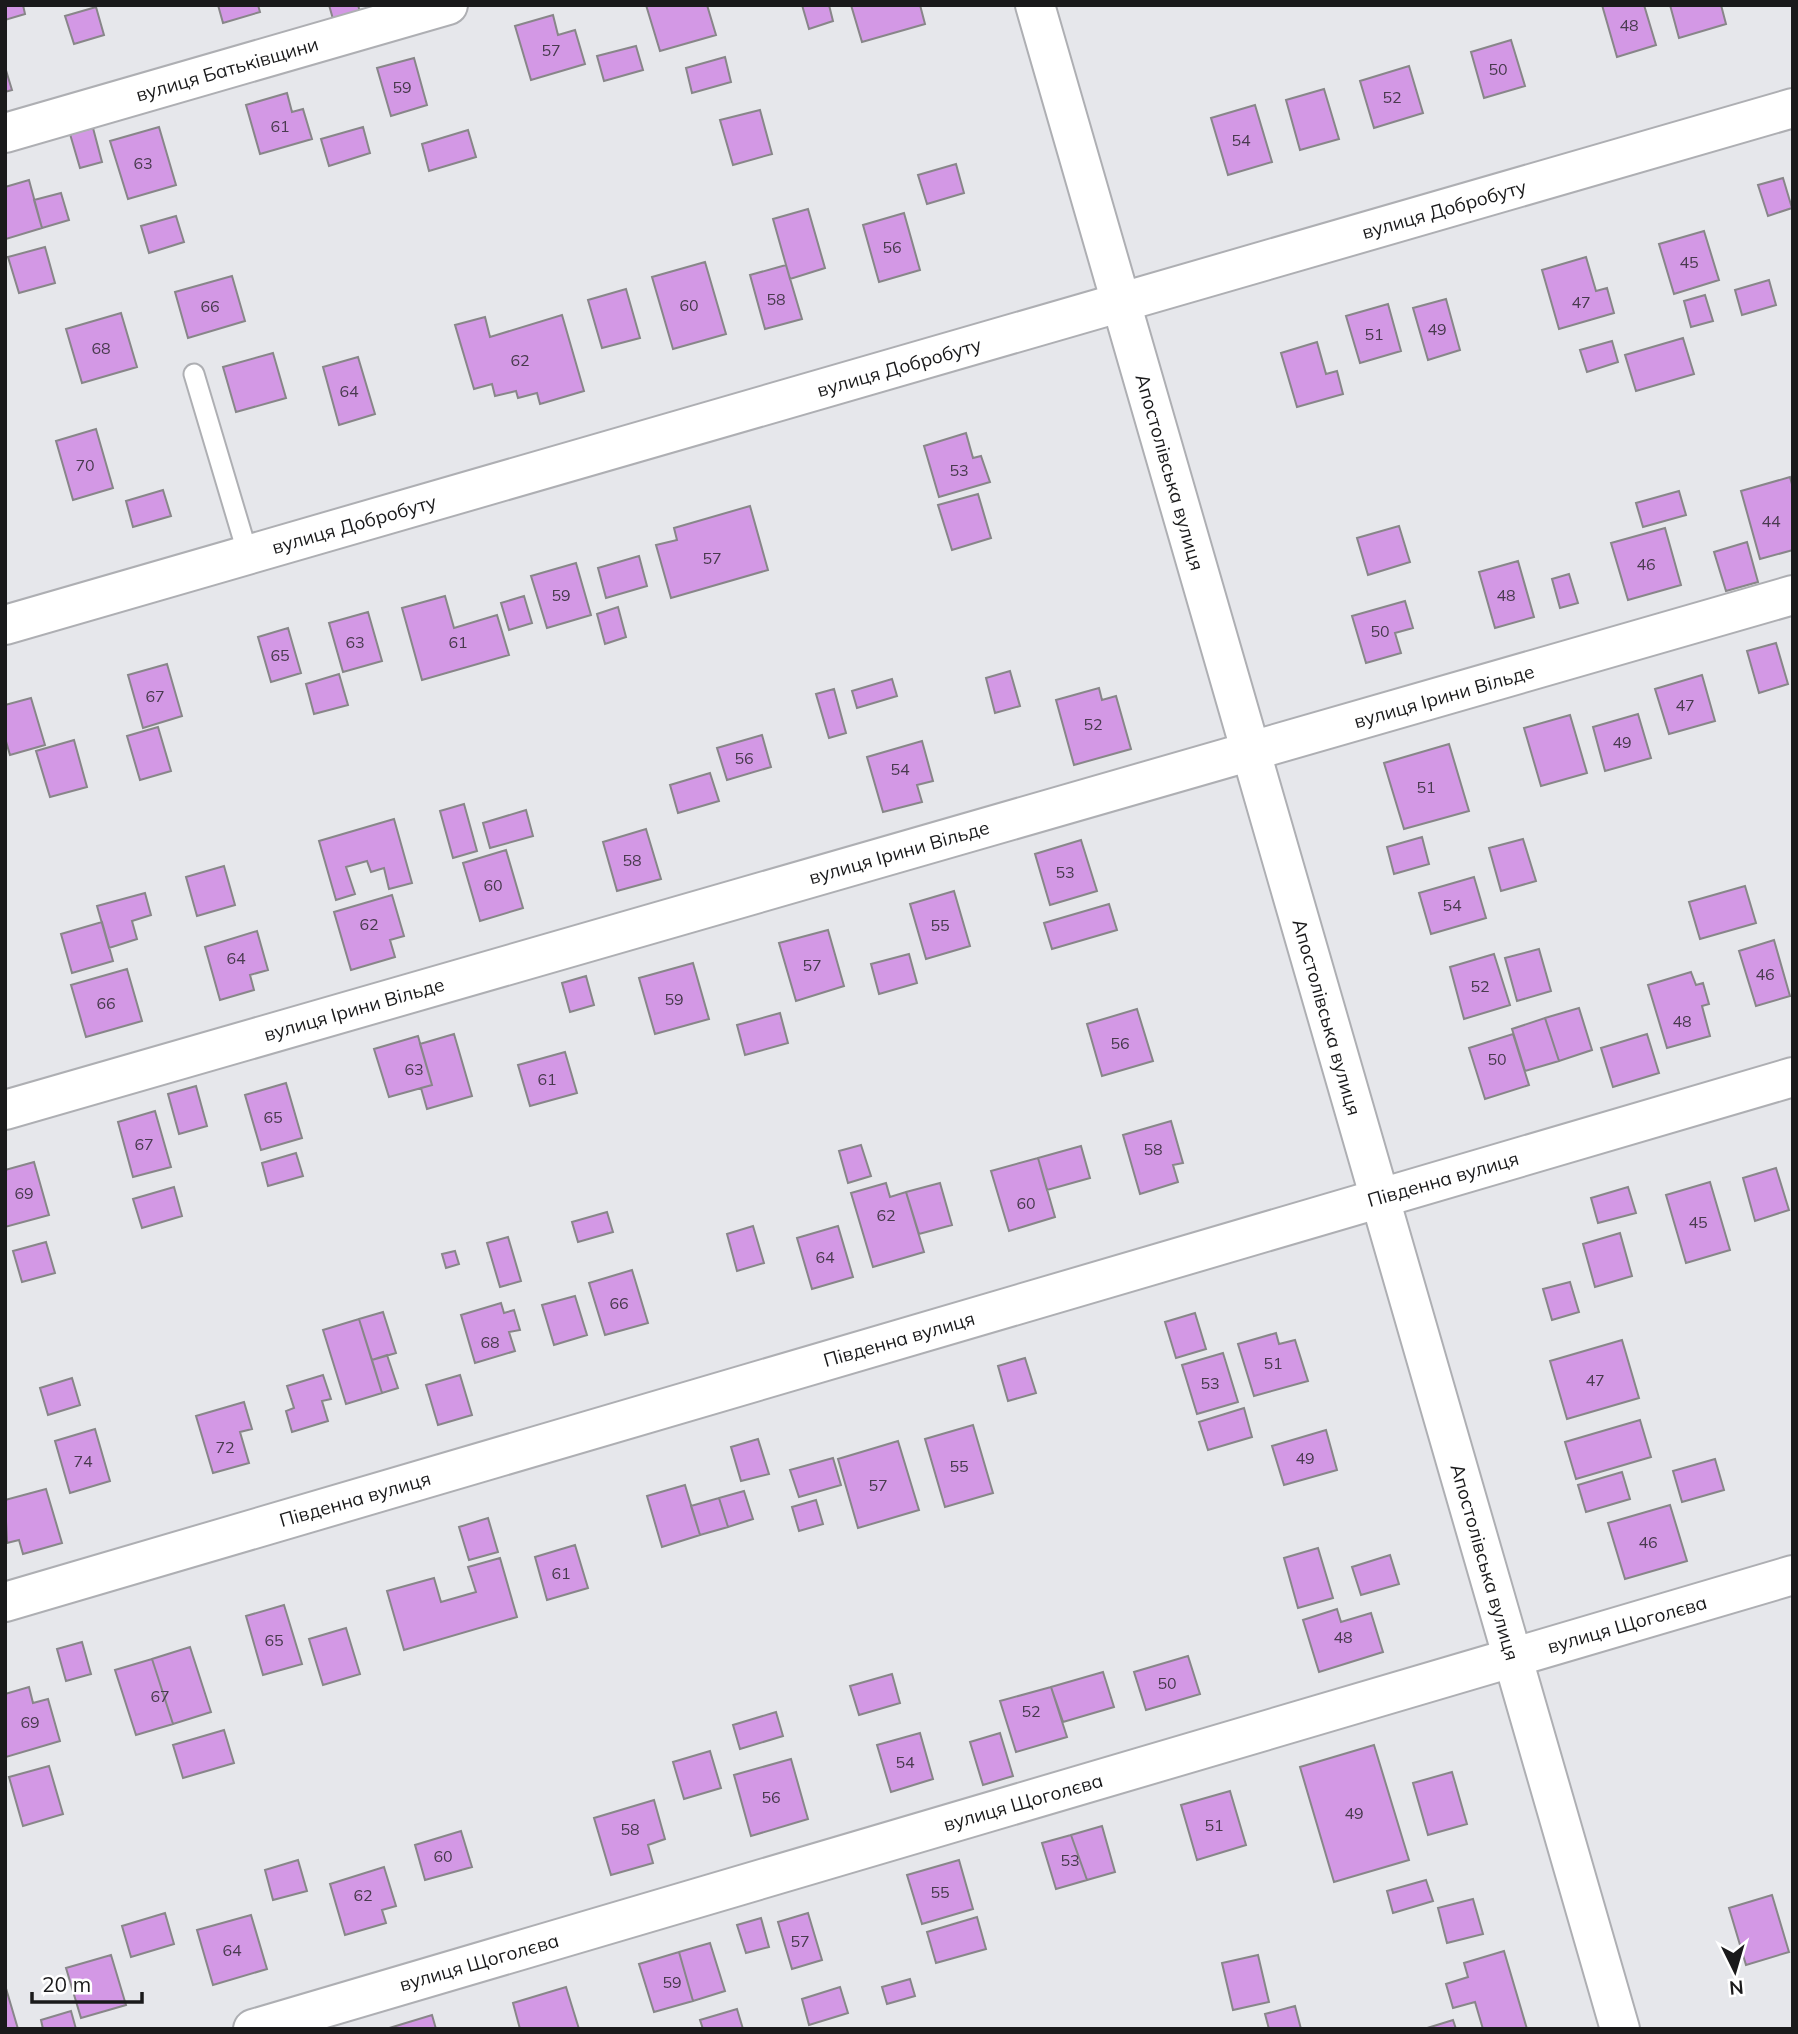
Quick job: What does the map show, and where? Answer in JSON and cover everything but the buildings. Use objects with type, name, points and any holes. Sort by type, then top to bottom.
[{"type":"street","name":"вулиця Батьківщини","points":[[5,133],[448,5]]},
{"type":"street","name":"Апостолівська вулиця","points":[[1035,5],[1620,2029]]},
{"type":"street","name":"вулиця Добробуту","points":[[5,625],[1793,108]]},
{"type":"street","name":"вулиця Ірини Вільде","points":[[5,1110],[1793,595]]},
{"type":"street","name":"Південна вулиця","points":[[5,1602],[1793,1077]]},
{"type":"street","name":"вулиця Щоголєва","points":[[253,2029],[1793,1575]]},
{"type":"lane","points":[[194,374],[248,555]]}]
